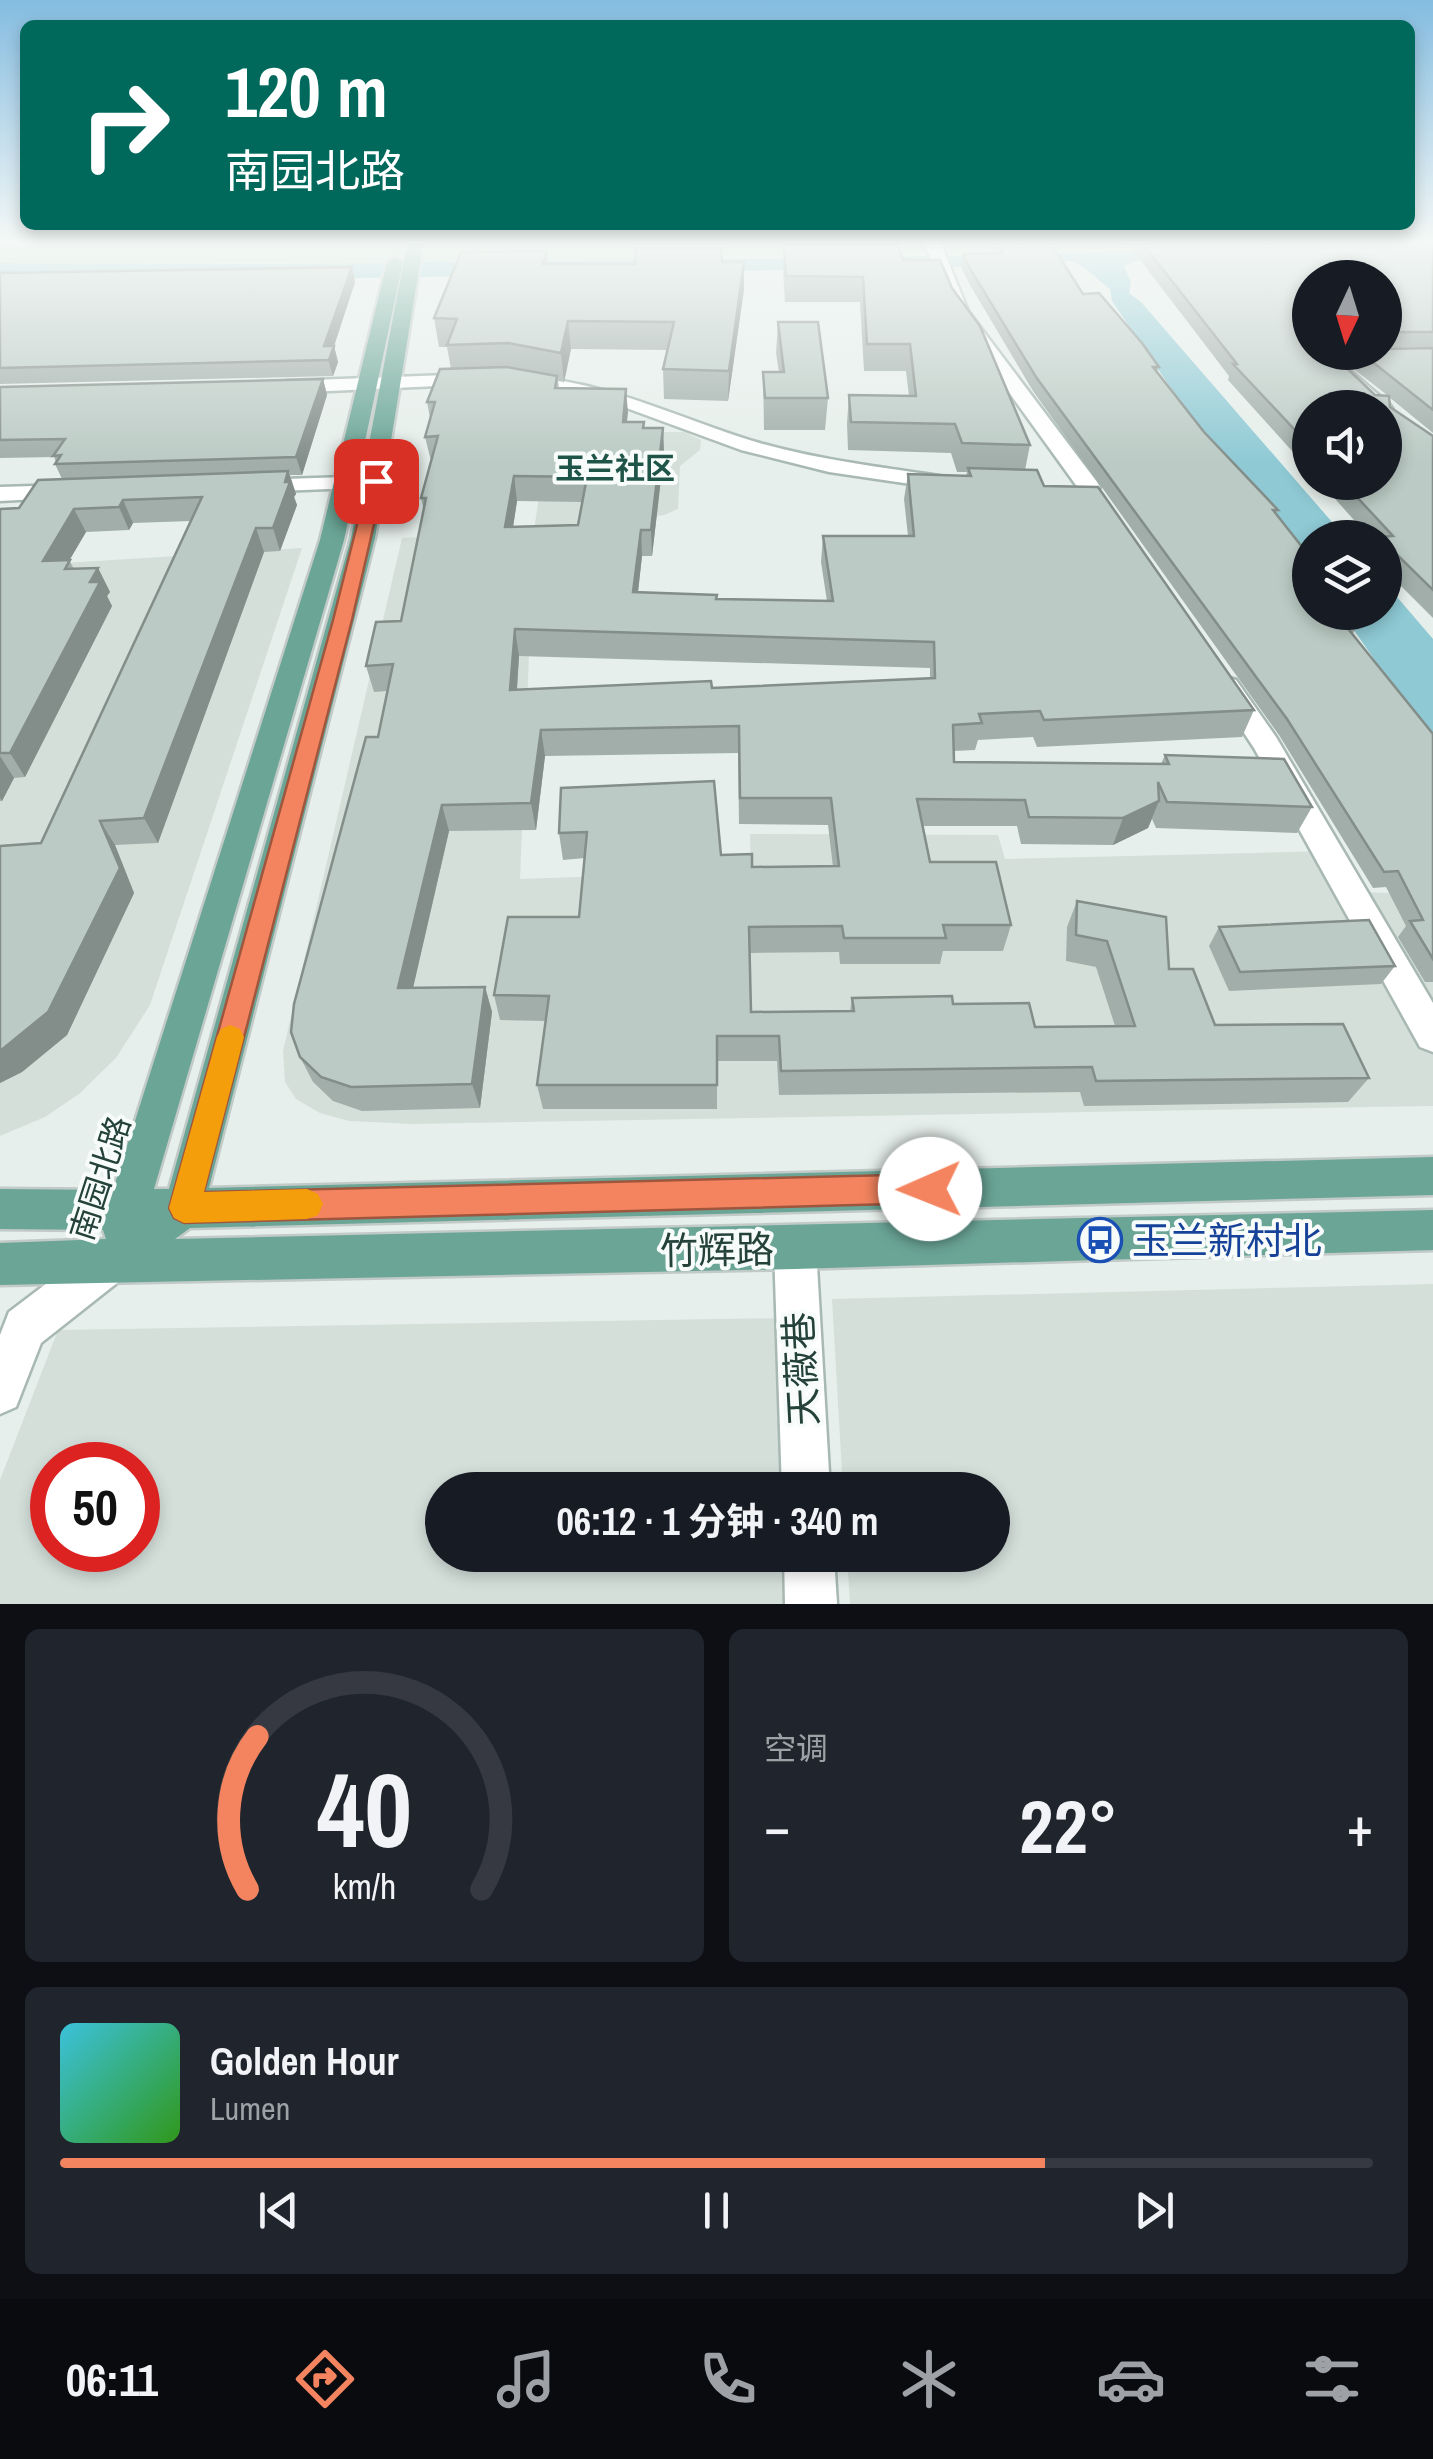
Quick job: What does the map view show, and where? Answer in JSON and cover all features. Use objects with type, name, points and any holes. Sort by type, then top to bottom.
[{"type":"main road","name":"南园北路","points":[[107,1264],[184,1208],[355,571],[393,314]]},
{"type":"main road","name":"南园北路","points":[[107,1264],[129,1210],[308,622],[346,482],[380,385]]},
{"type":"main road","name":"竹辉路","points":[[0,1209],[129,1210],[1433,1176]]},
{"type":"main road","name":"竹辉路","points":[[0,1264],[1433,1230]]},
{"type":"street","points":[[961,314],[1094,495],[1053,487]]},
{"type":"street","points":[[1362,390],[1327,360],[1342,356],[1433,355]]},
{"type":"street","points":[[270,388],[488,380],[560,384],[658,411],[748,446],[829,466],[962,485]]},
{"type":"street","points":[[231,486],[346,482]]},
{"type":"street","points":[[0,494],[96,491]]},
{"type":"street","points":[[1210,663],[1266,744],[1433,1036]]},
{"type":"street","name":"天薇巷","points":[[795,1248],[805,1472]]},
{"type":"street","points":[[0,1391],[25,1328],[107,1264]]},
{"type":"street","points":[[810,1572],[811,1604]]},
{"type":"shaded area","points":[[549,432],[684,432],[701,440],[700,450],[680,466],[678,509],[664,515],[534,531],[520,879],[751,871],[750,834],[998,835],[1005,859],[1328,851],[1356,892],[1433,894],[1433,1106],[412,1124],[349,1121],[320,1113],[296,1099],[285,1082],[283,1051],[402,538],[534,530]]},
{"type":"shaded area","points":[[302,548],[150,1005],[116,1058],[79,1094],[45,1117],[0,1136],[0,567]]},
{"type":"shaded area","points":[[1433,1284],[1433,1604],[850,1604],[848,1572],[1010,1572],[1010,1472],[842,1472],[832,1299]]},
{"type":"shaded area","points":[[786,1318],[791,1472],[425,1472],[425,1572],[796,1572],[797,1604],[0,1604],[0,1480],[58,1330]]},
{"type":"water","points":[[1121,314],[1151,314],[1292,476],[1292,500],[1313,500],[1330,520],[1292,520],[1292,539],[1199,430]]},
{"type":"water","points":[[1402,603],[1433,639],[1433,744],[1354,630],[1402,630]]},
{"type":"building","points":[[0,314],[335,314],[324,346],[334,346],[329,360],[0,368]]},
{"type":"building","points":[[436,314],[737,314],[729,371],[663,369],[674,322],[568,321],[561,353],[508,343],[447,345],[457,319],[434,318]]},
{"type":"building","points":[[865,314],[971,314],[980,326],[1030,445],[962,443],[955,424],[851,422],[849,395],[916,396],[910,344],[867,344]]},
{"type":"building","points":[[998,314],[1117,314],[1204,432],[1278,510],[1273,510],[1292,534],[1292,630],[1349,630],[1433,734],[1433,959],[1410,921],[1423,920],[1398,871],[1384,872],[1287,719],[1036,377]]},
{"type":"building","points":[[1198,314],[1292,314],[1292,370],[1349,370],[1370,390],[1292,390],[1292,427],[1233,364],[1237,364]]},
{"type":"building","points":[[1402,314],[1433,314],[1433,332],[1402,332]]},
{"type":"building","points":[[778,322],[818,322],[828,398],[765,398],[763,372],[784,372]]},
{"type":"building","points":[[1433,348],[1433,410],[1383,370],[1402,370],[1402,349]]},
{"type":"building","points":[[507,367],[557,376],[555,388],[626,389],[623,422],[644,422],[643,428],[663,428],[651,530],[641,530],[633,592],[717,595],[716,599],[833,601],[823,536],[914,536],[908,474],[971,476],[968,468],[1037,470],[1044,486],[1098,487],[1254,710],[1044,720],[1040,711],[979,714],[982,723],[953,725],[954,762],[1169,764],[1165,755],[1284,759],[1312,807],[1167,802],[1158,782],[1159,801],[1123,818],[1029,817],[1025,800],[917,799],[930,862],[996,862],[1011,925],[943,925],[946,938],[844,938],[842,926],[749,927],[751,1012],[854,1011],[852,998],[952,996],[953,1004],[1029,1003],[1035,1027],[1135,1026],[1107,941],[1076,935],[1077,901],[1166,917],[1169,969],[1193,969],[1215,1025],[1343,1024],[1369,1078],[1096,1081],[1092,1067],[781,1071],[779,1036],[717,1036],[717,1085],[537,1085],[549,996],[494,995],[508,917],[579,917],[587,832],[559,833],[561,788],[714,781],[721,855],[752,854],[752,867],[839,866],[831,798],[740,798],[739,726],[541,730],[531,803],[442,805],[398,988],[485,987],[472,1084],[351,1087],[321,1077],[300,1057],[291,1032],[294,1004],[366,737],[378,737],[393,664],[366,666],[376,622],[401,621],[426,498],[421,498],[438,436],[425,437],[435,402],[427,402],[440,369]],"holes":[[[514,476],[587,477],[578,525],[505,527]],[[515,629],[934,642],[935,678],[712,688],[711,681],[510,690]]]},
{"type":"building","points":[[323,379],[296,457],[55,464],[61,455],[53,456],[65,439],[0,440],[0,387]]},
{"type":"building","points":[[1402,415],[1433,436],[1433,590],[1402,560],[1402,520],[1378,520],[1360,500],[1402,500]]},
{"type":"building","points":[[288,471],[285,482],[290,482],[273,528],[256,528],[144,818],[100,821],[120,868],[48,1012],[0,1051],[0,846],[41,843],[202,497],[123,500],[119,507],[74,509],[43,561],[70,560],[65,569],[98,568],[90,582],[100,582],[10,753],[0,753],[0,509],[19,508],[38,480]]},
{"type":"building","points":[[1369,920],[1395,966],[1240,972],[1219,927]]},
{"type":"slow traffic","points":[[230,1037],[184,1208],[307,1204]]},
{"type":"place","name":"玉兰新村北","points":[[1100,1240]]},
{"type":"district","name":"玉兰社区","points":[[615,468]]},
{"type":"route","points":[[376,481],[184,1208],[930,1189]]}]
